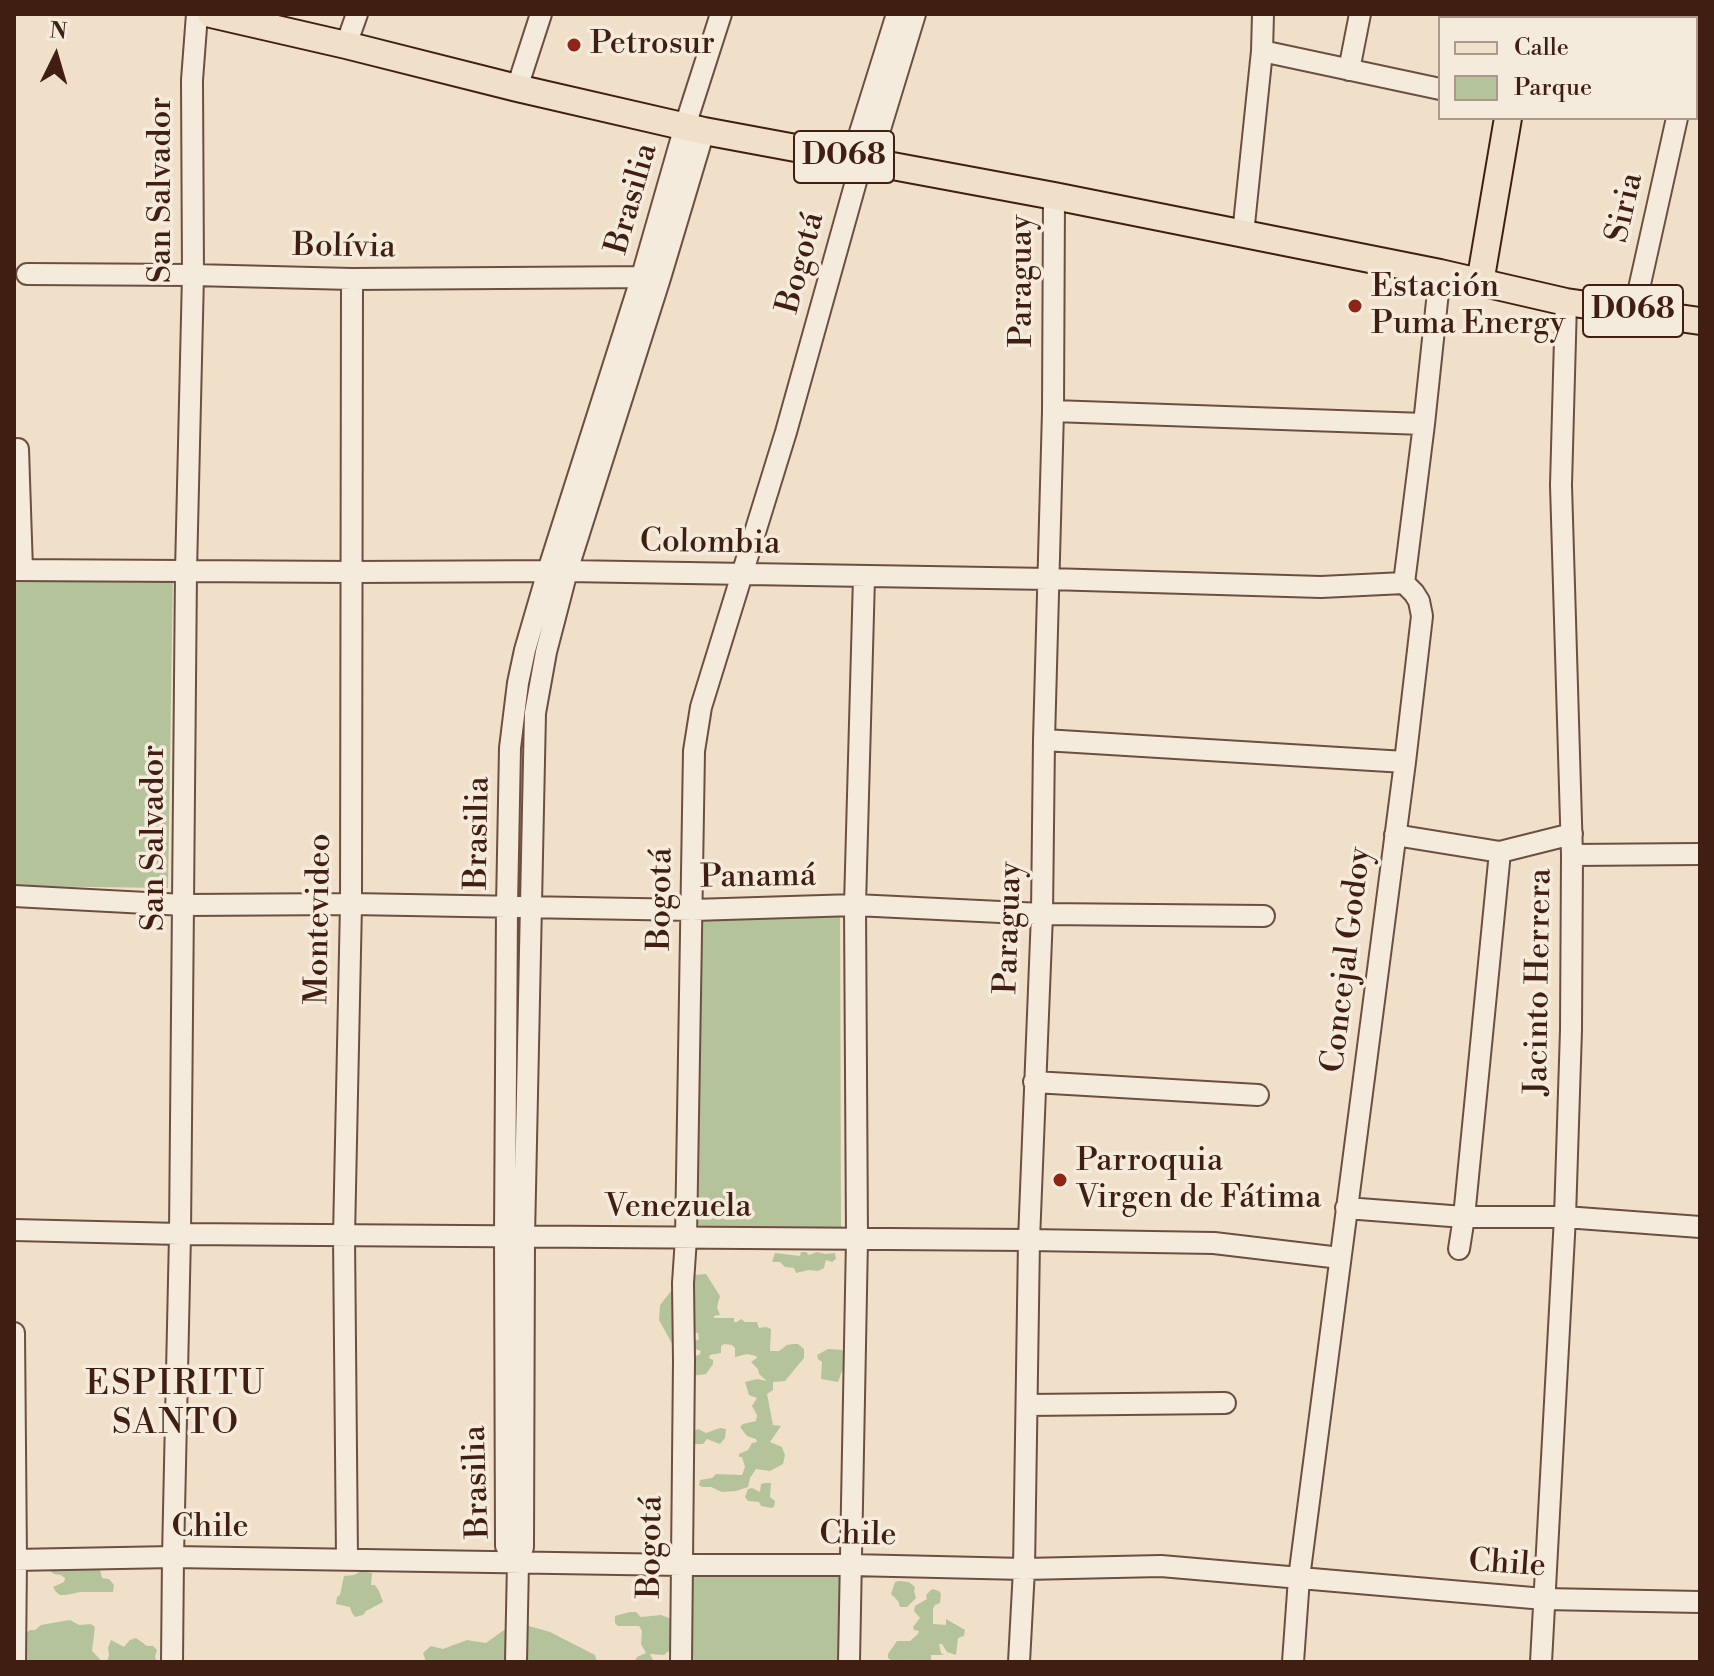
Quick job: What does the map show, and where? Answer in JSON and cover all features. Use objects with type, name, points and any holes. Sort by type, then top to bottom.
[{"type":"main road","name":"D068","points":[[211,14],[695,128],[1440,273],[1566,302],[1700,321]]},
{"type":"main road","points":[[1480,283],[1508,120]]},
{"type":"street","name":"San Salvador","points":[[172,1662],[180,1234],[186,571],[193,275],[192,80],[197,14]]},
{"type":"street","points":[[346,45],[357,14]]},
{"type":"street","points":[[517,88],[541,14]]},
{"type":"street","name":"Brasilia","points":[[516,1662],[518,1562],[523,1547],[514,1491],[515,1236],[507,1078],[507,906],[510,748],[518,683],[525,650],[558,571],[651,277],[695,128],[721,14]]},
{"type":"street","points":[[861,160],[897,14]]},
{"type":"street","points":[[861,160],[915,14]]},
{"type":"street","points":[[1243,234],[1263,14]]},
{"type":"street","points":[[1349,70],[1360,14]]},
{"type":"street","points":[[1262,51],[1438,89]]},
{"type":"street","name":"Siria","points":[[1634,311],[1677,120]]},
{"type":"street","name":"Bogotá","points":[[681,1662],[683,1283],[694,751],[701,707],[786,432],[861,160]]},
{"type":"street","name":"Paraguay","points":[[1019,1662],[1024,1569],[1029,1240],[1042,914],[1053,411],[1054,196]]},
{"type":"street","points":[[1404,583],[1440,273]]},
{"type":"street","name":"Bolívia","points":[[27,274],[352,279],[651,277]]},
{"type":"street","name":"Montevideo","points":[[347,1559],[344,1236],[351,904],[352,279]]},
{"type":"street","name":"Jacinto Herrera","points":[[1541,1662],[1565,1217],[1571,1030],[1572,834],[1561,485],[1566,302]]},
{"type":"street","points":[[1053,411],[1424,424]]},
{"type":"street","points":[[18,449],[18,570]]},
{"type":"street","name":"Colombia","points":[[18,570],[558,571],[1321,587],[1404,583]]},
{"type":"street","name":"Brasilia","points":[[515,1236],[528,1079],[535,713],[558,571]]},
{"type":"street","points":[[849,1662],[857,1239],[855,905],[864,577]]},
{"type":"street","name":"Concejal Godoy","points":[[1293,1662],[1299,1578],[1422,616],[1419,601],[1404,583]]},
{"type":"street","points":[[1044,740],[1405,762]]},
{"type":"street","points":[[1395,835],[1500,852],[1572,834]]},
{"type":"street","points":[[1459,1249],[1500,852]]},
{"type":"street","points":[[1572,855],[1700,854]]},
{"type":"street","name":"Panamá","points":[[14,896],[184,905],[351,904],[693,910],[855,905],[1042,914],[1264,916]]},
{"type":"street","points":[[507,1078],[528,1079]]},
{"type":"street","points":[[1034,1082],[1258,1095]]},
{"type":"street","points":[[1346,1208],[1464,1217],[1565,1217],[1700,1227]]},
{"type":"street","name":"Venezuela","points":[[14,1230],[344,1236],[1214,1243],[1340,1258]]},
{"type":"street","points":[[14,1333],[15,1662]]},
{"type":"street","points":[[1027,1405],[1225,1403]]},
{"type":"street","name":"Chile","points":[[15,1560],[173,1557],[1024,1569],[1161,1566],[1544,1599],[1700,1602]]},
{"type":"green space","points":[[173,574],[168,888],[14,886],[14,575]]},
{"type":"green space","points":[[840,914],[841,1227],[691,1229],[692,917]]},
{"type":"green space","points":[[801,1252],[809,1255],[835,1253],[836,1259],[832,1262],[826,1260],[824,1268],[818,1271],[796,1273],[794,1268],[772,1262],[775,1253],[800,1256]]},
{"type":"green space","points":[[706,1274],[720,1296],[717,1307],[720,1315],[714,1318],[757,1322],[759,1328],[771,1329],[770,1351],[779,1351],[793,1344],[804,1349],[804,1358],[785,1381],[773,1382],[773,1390],[767,1394],[773,1425],[781,1426],[770,1442],[782,1447],[785,1455],[783,1464],[770,1471],[756,1469],[748,1487],[736,1491],[722,1492],[699,1485],[700,1480],[716,1474],[742,1475],[745,1467],[739,1454],[757,1442],[740,1427],[756,1421],[757,1415],[752,1406],[757,1398],[749,1395],[745,1382],[757,1379],[767,1381],[751,1362],[757,1358],[747,1354],[735,1357],[735,1348],[724,1344],[721,1353],[710,1355],[713,1364],[706,1374],[692,1376],[691,1357],[699,1355],[701,1351],[693,1348],[691,1343],[699,1339],[698,1333],[689,1332],[675,1349],[659,1320],[660,1305],[676,1285],[693,1275]]},
{"type":"green space","points":[[828,1349],[842,1350],[846,1354],[846,1370],[842,1371],[838,1382],[821,1379],[822,1362],[817,1355]]},
{"type":"green space","points":[[698,1429],[706,1433],[726,1429],[725,1438],[720,1444],[707,1439],[703,1444],[694,1444],[694,1431]]},
{"type":"green space","points":[[771,1483],[770,1497],[775,1501],[774,1507],[761,1506],[759,1502],[748,1501],[745,1497],[748,1489],[760,1492],[761,1484]]},
{"type":"green space","points":[[98,1560],[102,1578],[109,1579],[114,1585],[113,1592],[60,1595],[56,1592],[53,1587],[64,1582],[65,1578],[50,1571],[49,1566]]},
{"type":"green space","points":[[361,1571],[372,1573],[371,1585],[375,1585],[383,1602],[355,1617],[350,1607],[336,1604],[344,1576]]},
{"type":"green space","points":[[692,1574],[832,1574],[843,1577],[842,1662],[688,1662]]},
{"type":"green space","points":[[895,1582],[909,1582],[915,1587],[916,1598],[907,1607],[900,1607],[891,1594]]},
{"type":"green space","points":[[932,1589],[941,1594],[940,1603],[933,1609],[933,1624],[946,1625],[946,1619],[965,1630],[964,1636],[958,1638],[956,1655],[939,1644],[944,1655],[931,1655],[931,1662],[908,1662],[907,1659],[905,1662],[893,1662],[888,1654],[897,1641],[910,1641],[918,1634],[919,1631],[913,1627],[920,1618],[914,1611],[915,1606],[927,1599],[926,1595]]},
{"type":"green space","points":[[636,1612],[641,1617],[661,1615],[672,1619],[674,1647],[664,1655],[650,1654],[654,1662],[634,1662],[646,1653],[641,1644],[642,1631],[639,1626],[618,1626],[615,1623],[615,1616]]},
{"type":"green space","points":[[70,1620],[95,1627],[92,1651],[100,1662],[14,1662],[14,1642],[30,1630]]},
{"type":"green space","points":[[522,1624],[550,1632],[595,1655],[597,1662],[426,1662],[423,1653],[431,1646],[443,1649],[467,1640],[486,1643],[504,1630]]},
{"type":"green space","points":[[136,1638],[157,1650],[157,1662],[107,1662],[111,1640],[124,1647]]},
{"type":"place","name":"Petrosur","points":[[574,45]]},
{"type":"place","name":"Estación Puma Energy","points":[[1355,306]]},
{"type":"place","name":"Parroquia Virgen de Fátima","points":[[1060,1180]]},
{"type":"district","name":"ESPIRITU SANTO","points":[[176,1406]]}]
